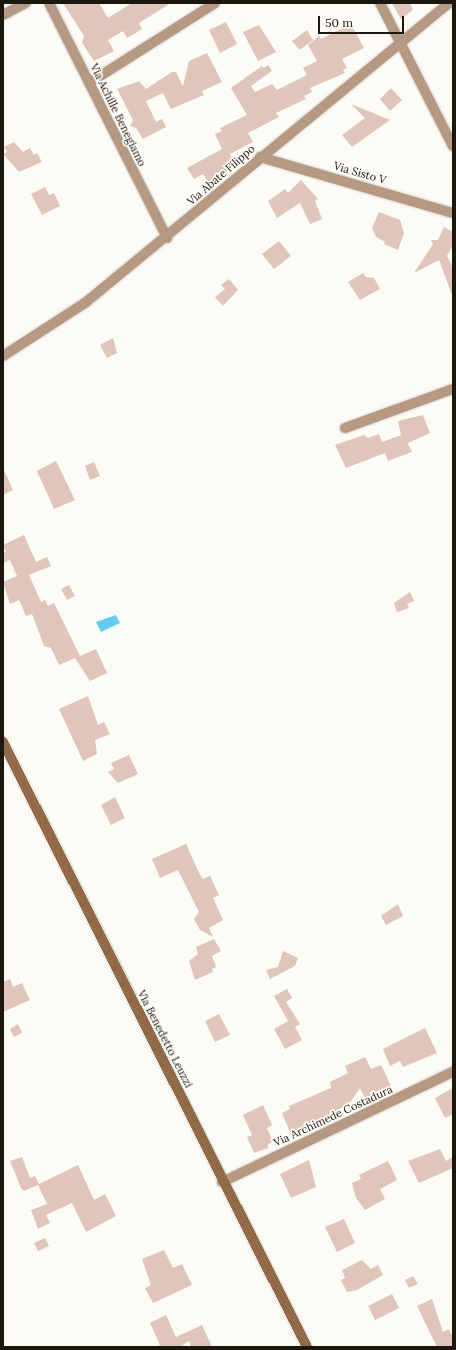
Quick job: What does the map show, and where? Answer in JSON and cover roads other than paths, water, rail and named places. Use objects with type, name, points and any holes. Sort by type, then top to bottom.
[{"type":"street","points":[[3,14],[26,3]]},
{"type":"street","name":"Via Achille Benegiamo","points":[[49,3],[167,238]]},
{"type":"street","points":[[89,83],[215,3]]},
{"type":"street","points":[[380,3],[453,146]]},
{"type":"street","name":"Via Abate Filippo","points":[[3,356],[85,303],[167,238],[260,157],[448,3]]},
{"type":"street","name":"Via Sisto V","points":[[260,157],[453,213]]},
{"type":"street","points":[[345,428],[453,388]]},
{"type":"street","name":"Via Benedetto Leuzzi","points":[[3,742],[222,1182],[307,1347]]},
{"type":"street","name":"Via Archimede Costadura","points":[[222,1182],[453,1072]]},
{"type":"water","points":[[116,615],[120,623],[101,632],[96,622]]}]
